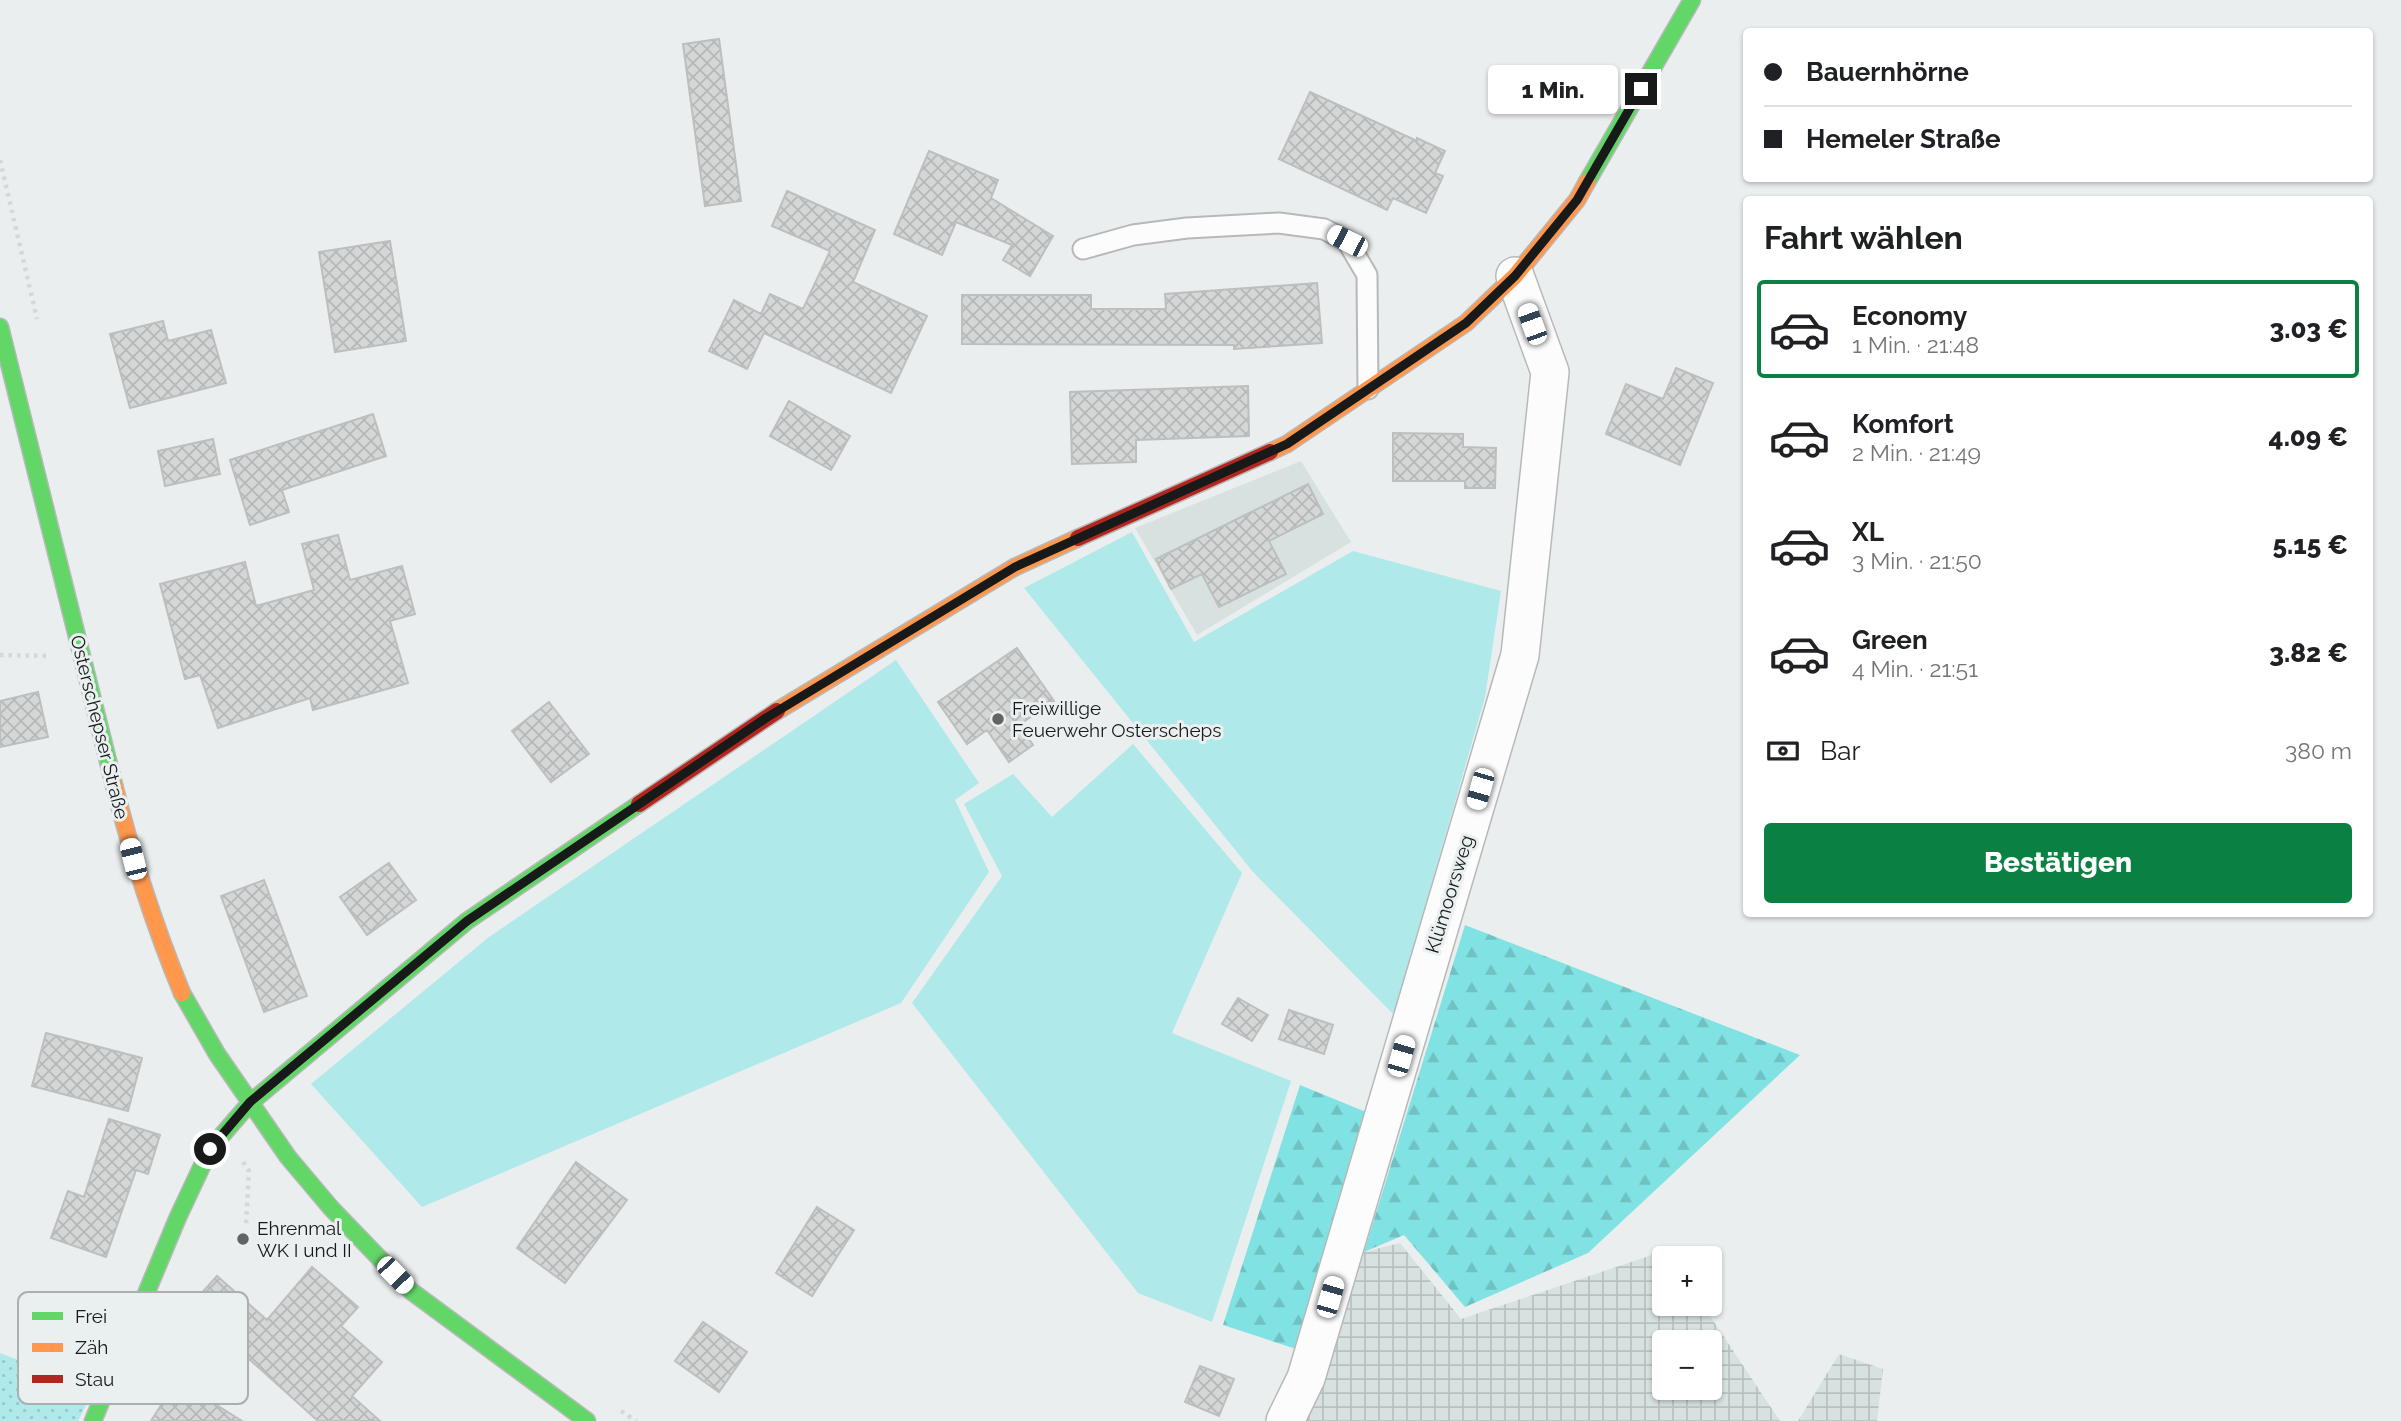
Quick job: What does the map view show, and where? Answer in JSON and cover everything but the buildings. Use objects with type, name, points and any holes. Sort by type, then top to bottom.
[{"type":"street","points":[[147,1292],[210,1149],[224,1131],[250,1102],[467,921],[766,718],[1015,567],[1287,444],[1466,323],[1515,276],[1577,200],[1692,0]]},
{"type":"street","name":"Klümoorsweg","points":[[1285,1421],[1306,1378],[1520,655],[1550,372],[1515,276]]},
{"type":"street","name":"Osterschepser Straße","points":[[0,327],[133,859],[161,942],[187,1002],[288,1157],[331,1208],[411,1291],[510,1367],[587,1421]]},
{"type":"street","points":[[93,1421],[100,1404]]},
{"type":"lane","points":[[1083,249],[1133,235],[1199,227],[1279,223],[1324,229],[1347,241],[1367,275],[1368,389]]},
{"type":"path","points":[[0,160],[40,331]]},
{"type":"path","points":[[0,655],[82,656]]},
{"type":"path","points":[[224,1131],[249,1171],[246,1225]]},
{"type":"path","points":[[613,1405],[636,1421]]},
{"type":"shaded area","points":[[1301,461],[1351,542],[1197,635],[1135,528]]},
{"type":"shaded area","points":[[1132,532],[1194,642],[1353,551],[1501,591],[1485,697],[1394,1015],[1253,872],[1024,588]]},
{"type":"shaded area","points":[[896,660],[979,783],[955,800],[989,872],[901,1003],[422,1207],[311,1084],[489,937]]},
{"type":"shaded area","points":[[1133,744],[1242,873],[1172,1033],[1291,1081],[1212,1322],[1138,1293],[912,1003],[1002,876],[964,804],[1013,774],[1052,817]]},
{"type":"shaded area","points":[[1400,1243],[1461,1319],[1652,1255],[1652,1316],[1710,1316],[1719,1330],[1652,1330],[1652,1400],[1722,1400],[1722,1334],[1780,1421],[1294,1421],[1364,1252]]},
{"type":"shaded area","points":[[0,1353],[18,1360],[18,1404],[86,1404],[78,1421],[0,1421]]},
{"type":"shaded area","points":[[1839,1354],[1883,1369],[1877,1421],[1798,1421]]},
{"type":"green space","points":[[1465,925],[1800,1055],[1588,1253],[1465,1307],[1404,1235],[1364,1252]]},
{"type":"green space","points":[[1300,1085],[1366,1112],[1296,1349],[1223,1325]]},
{"type":"traffic: fast","points":[[1587,182],[1692,0]]},
{"type":"traffic: fast","points":[[0,327],[114,785]]},
{"type":"traffic: fast","points":[[147,1292],[210,1149],[250,1103],[467,921],[639,804]]},
{"type":"traffic: fast","points":[[182,993],[217,1054],[288,1157],[331,1208],[411,1291],[587,1421]]},
{"type":"traffic: fast","points":[[93,1421],[100,1404]]},
{"type":"traffic: slow","points":[[1270,452],[1287,444],[1466,323],[1515,276],[1577,200],[1587,182]]},
{"type":"traffic: slow","points":[[777,711],[1015,567],[1078,538]]},
{"type":"traffic: slow","points":[[114,785],[144,890],[182,993]]},
{"type":"traffic: jam","points":[[1078,538],[1270,452]]},
{"type":"traffic: jam","points":[[639,804],[777,711]]},
{"type":"place","name":"Freiwillige Feuerwehr Osterscheps","points":[[998,719]]},
{"type":"place","name":"Ehrenmal WK I und II","points":[[243,1239]]},
{"type":"route","points":[[210,1149],[250,1102],[467,921],[766,718],[1015,567],[1287,444],[1466,323],[1515,276],[1577,200],[1641,89]]}]
